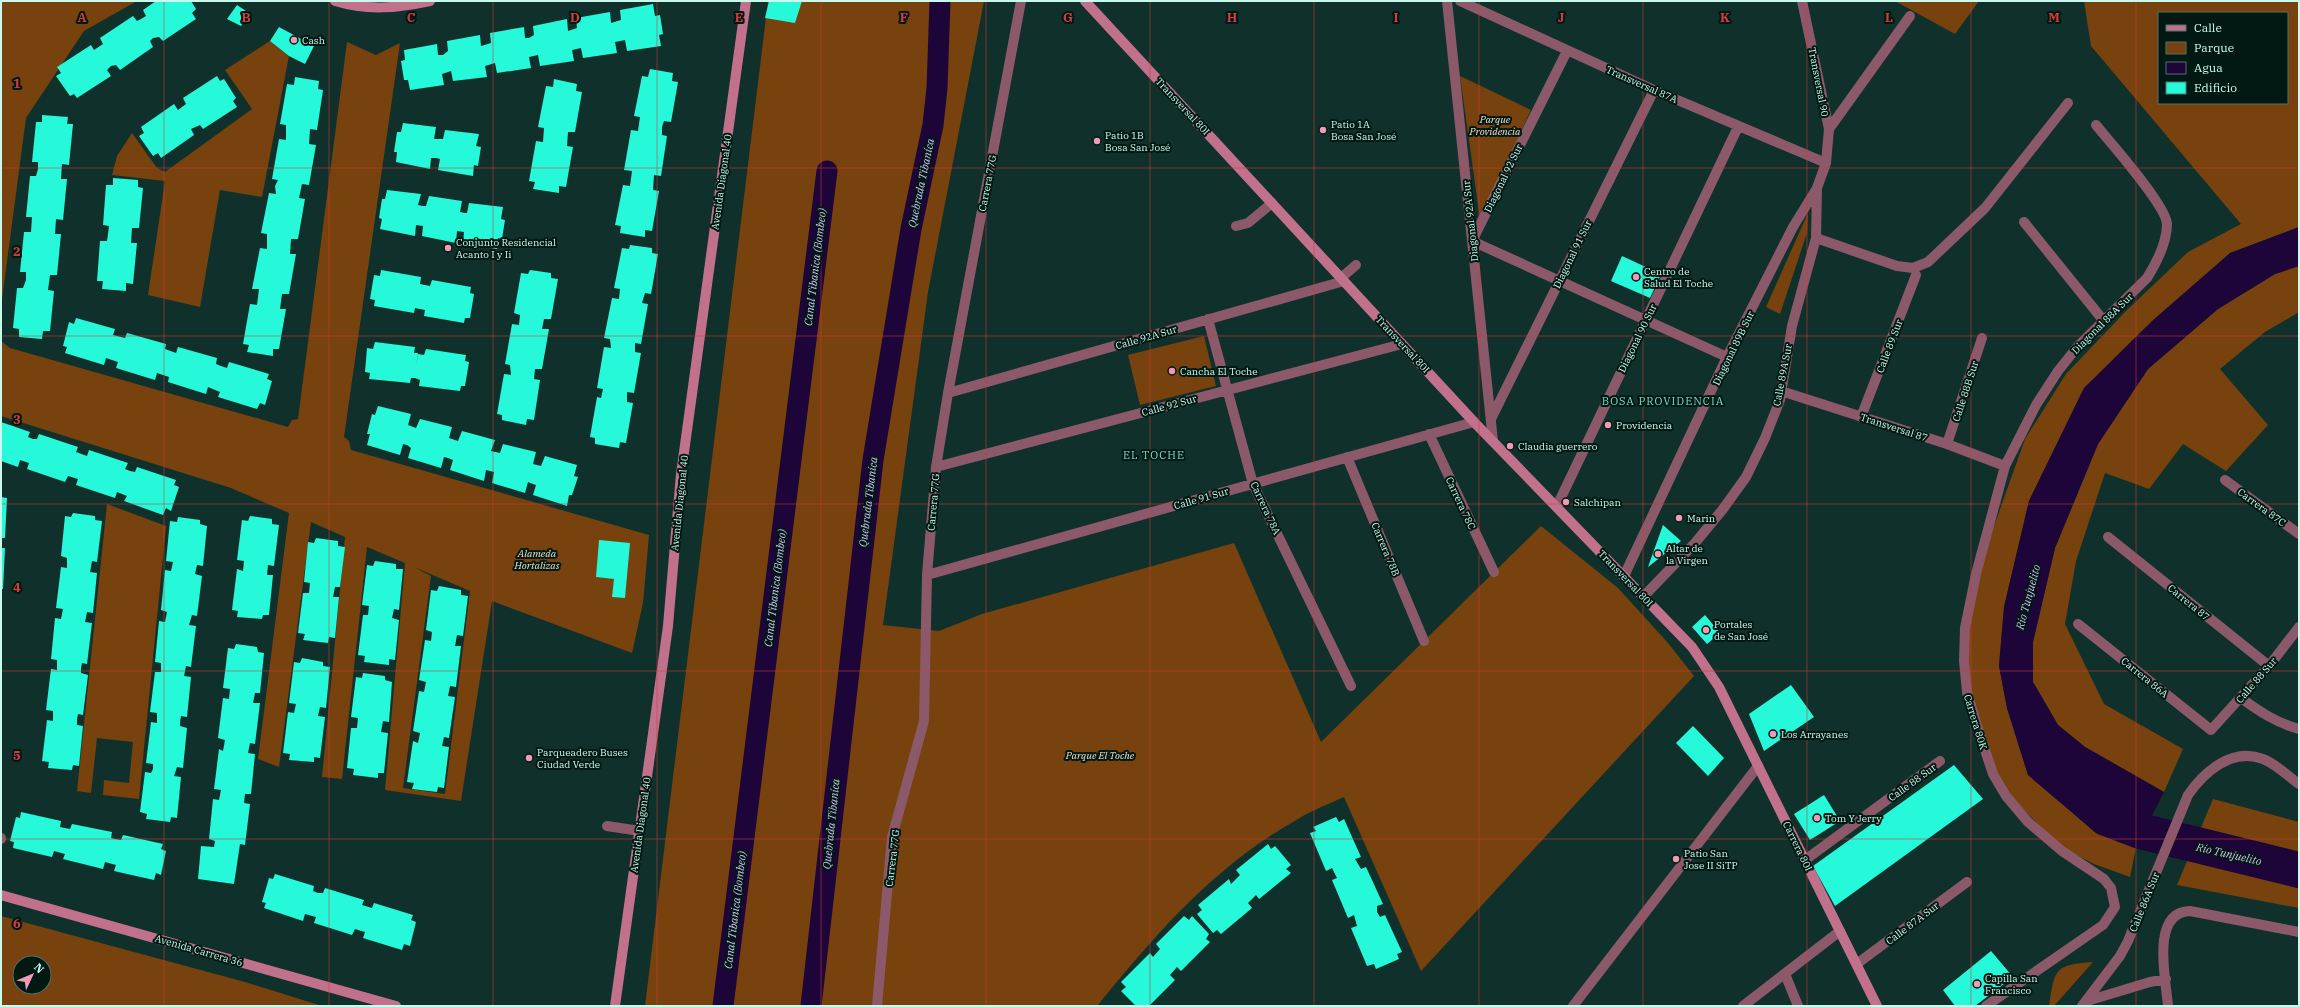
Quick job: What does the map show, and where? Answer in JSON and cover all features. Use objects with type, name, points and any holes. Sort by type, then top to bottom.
[{"type":"main road","points":[[335,1],[371,9],[394,8],[430,1]]},
{"type":"main road","name":"Avenida Diagonal 40","points":[[615,1006],[668,626],[681,474],[746,1]]},
{"type":"main road","name":"Transversal 80I","points":[[1085,1],[1474,422],[1692,647],[1719,688]]},
{"type":"main road","name":"Carrera 80I","points":[[1719,688],[1840,931],[1858,963],[1877,1006]]},
{"type":"main road","name":"Avenida Carrera 36","points":[[1,895],[396,1006]]},
{"type":"street","name":"Carrera 77G","points":[[877,1006],[892,837],[924,721],[927,575],[936,467],[948,393],[1021,1]]},
{"type":"street","name":"Diagonal 92A Sur","points":[[1448,1],[1493,441]]},
{"type":"street","name":"Transversal 87A","points":[[1460,1],[1654,90],[1738,127],[1826,163]]},
{"type":"street","name":"Transversal 90","points":[[1802,1],[1829,129],[1826,163]]},
{"type":"street","points":[[1829,129],[1910,16]]},
{"type":"street","name":"Diagonal 92 Sur","points":[[1472,241],[1567,50]]},
{"type":"street","name":"Diagonal 91 Sur","points":[[1491,419],[1654,90]]},
{"type":"street","points":[[1816,238],[1897,266],[1913,268],[1928,262],[1985,208],[2068,103]]},
{"type":"street","name":"Diagonal 88A Sur","points":[[2005,466],[2036,405],[2058,371],[2078,346],[2147,278],[2155,265],[2166,235],[2165,215],[2096,125]]},
{"type":"street","name":"Diagonal 90 Sur","points":[[1556,506],[1738,127]]},
{"type":"street","name":"Calle 89A Sur","points":[[1644,596],[1695,543],[1746,477],[1765,438],[1780,400],[1792,326],[1816,238],[1817,188],[1826,163]]},
{"type":"street","name":"Diagonal 89B Sur","points":[[1624,576],[1727,357],[1793,227],[1817,188]]},
{"type":"street","points":[[1236,226],[1248,223],[1272,203]]},
{"type":"street","points":[[2024,222],[2103,320]]},
{"type":"street","points":[[1472,241],[1727,357]]},
{"type":"street","points":[[1343,279],[1356,265]]},
{"type":"street","name":"Calle 89 Sur","points":[[1861,417],[1916,275]]},
{"type":"street","name":"Calle 92A Sur","points":[[948,393],[1343,279]]},
{"type":"street","name":"Carrera 78A","points":[[1208,319],[1253,484],[1351,686]]},
{"type":"street","name":"Calle 88B Sur","points":[[1947,444],[1982,338]]},
{"type":"street","name":"Calle 92 Sur","points":[[936,467],[1402,344]]},
{"type":"street","name":"Transversal 87","points":[[1781,390],[1947,444],[2005,466]]},
{"type":"street","name":"Calle 91 Sur","points":[[927,575],[1474,422]]},
{"type":"street","name":"Carrera 78C","points":[[1429,434],[1494,572]]},
{"type":"street","name":"Carrera 78B","points":[[1347,457],[1424,641]]},
{"type":"street","name":"Carrera 80K","points":[[1986,1006],[2104,925],[2115,907],[2111,888],[2104,879],[2062,850],[2028,822],[2006,796],[1993,774],[1967,692],[1964,660],[1965,628],[1976,574],[2005,466]]},
{"type":"street","name":"Carrera 87C","points":[[2225,480],[2299,534]]},
{"type":"street","name":"Carrera 87","points":[[2108,537],[2269,666]]},
{"type":"street","name":"Carrera 86A","points":[[2078,624],[2211,730]]},
{"type":"street","name":"Calle 88 Sur","points":[[2211,730],[2242,698],[2299,627]]},
{"type":"street","points":[[2242,698],[2263,714],[2285,725],[2299,729]]},
{"type":"street","name":"Calle 86A Sur","points":[[2085,1004],[2120,956],[2188,795],[2211,768],[2225,760],[2254,757],[2264,759],[2299,784]]},
{"type":"street","name":"Calle 88 Sur","points":[[1805,860],[1940,761]]},
{"type":"street","points":[[1573,1006],[1758,766]]},
{"type":"street","points":[[607,826],[640,832]]},
{"type":"street","name":"Calle 87A Sur","points":[[1858,963],[1967,882]]},
{"type":"street","points":[[2168,1006],[2163,953],[2164,932],[2175,915],[2182,911],[2190,911],[2299,932]]},
{"type":"street","points":[[1743,1006],[1840,931]]},
{"type":"street","points":[[1785,974],[1798,1006]]},
{"type":"street","name":"Calle 86A Sur","points":[[2085,1004],[2139,985],[2166,979]]},
{"type":"green space","points":[[1,1],[137,1],[84,31],[26,118],[1,307]]},
{"type":"green space","name":"Parque El Toche","points":[[768,1],[984,1],[928,292],[883,625],[939,631],[982,614],[1234,543],[1321,742],[1541,526],[1618,588],[1668,643],[1694,676],[1421,971],[1344,797],[1309,813],[1267,838],[1239,858],[1213,880],[1165,927],[1097,1006],[645,1006]]},
{"type":"green space","points":[[1895,1],[1979,1],[1955,34]]},
{"type":"green space","points":[[2084,1],[2299,1],[2299,227],[2230,253],[2084,388],[2029,501],[2004,607],[1999,666],[2007,708],[2028,775],[2095,832],[2136,847],[2130,877],[2094,864],[2061,847],[2008,794],[1996,774],[1968,691],[1967,628],[1977,574],[2025,439],[2066,374],[2126,311],[2188,252],[2241,224],[2091,46]]},
{"type":"green space","points":[[270,41],[289,56],[262,197],[220,190],[200,307],[148,295],[165,181],[112,175],[117,156],[132,133],[157,168],[165,172],[252,109],[225,70]]},
{"type":"green space","name":"Alameda Hortalizas","points":[[347,42],[376,55],[400,43],[344,437],[349,441],[351,450],[649,535],[643,603],[632,653],[492,601],[461,801],[385,790],[405,563],[367,547],[342,779],[322,777],[345,537],[311,522],[279,767],[258,759],[289,513],[231,488],[1,416],[1,341],[10,348],[288,427],[292,420],[298,419]],"holes":[[[414,567],[470,591],[445,794],[403,788],[431,576]]]},
{"type":"green space","name":"Parque Providencia","points":[[1460,76],[1531,110],[1480,219]]},
{"type":"green space","points":[[1808,213],[1807,233],[1780,314],[1766,307]]},
{"type":"green space","points":[[2299,266],[2299,312],[2265,332],[2220,369],[2268,425],[2226,471],[2183,444],[2149,489],[2105,473],[2076,561],[2065,624],[2104,704],[2183,749],[2164,792],[2085,747],[2058,725],[2033,682],[2033,642],[2055,548],[2098,444],[2148,369],[2218,309],[2275,274]]},
{"type":"green space","name":"Cancha El Toche","points":[[1204,336],[1216,386],[1140,405],[1128,355]]},
{"type":"green space","points":[[107,504],[166,526],[139,799],[103,795],[104,780],[129,783],[133,742],[97,738],[91,793],[77,791]]},
{"type":"green space","points":[[2213,799],[2299,822],[2299,908],[2177,885]]},
{"type":"green space","points":[[1,916],[245,982],[322,1006],[1,1005]]},
{"type":"green space","points":[[2093,962],[2054,1006],[2049,1006],[2055,977],[2059,971],[2064,967],[2071,965]]},
{"type":"water","points":[[2299,227],[2299,266],[2275,274],[2218,309],[2148,369],[2098,444],[2055,548],[2033,642],[2033,682],[2058,725],[2085,747],[2164,792],[2136,847],[2095,832],[2028,775],[2007,708],[1999,666],[2004,607],[2029,501],[2084,388],[2152,321],[2230,253]]},
{"type":"building","points":[[156,1],[191,1],[196,9],[192,13],[196,19],[163,41],[159,37],[153,38],[150,41],[153,47],[120,70],[116,65],[111,66],[107,70],[111,76],[77,98],[74,94],[70,96],[56,76],[61,73],[57,67],[91,45],[94,50],[103,44],[100,38],[133,16],[137,21],[146,16],[143,10]]},
{"type":"building","points":[[769,1],[802,1],[795,23],[765,18]]},
{"type":"building","points":[[653,4],[655,16],[660,15],[663,34],[659,35],[661,46],[627,51],[625,40],[615,42],[617,53],[583,58],[581,48],[572,50],[574,61],[540,66],[538,55],[529,57],[531,68],[497,73],[495,63],[485,66],[487,77],[453,81],[451,71],[442,74],[444,85],[410,90],[408,80],[404,80],[401,61],[405,60],[404,50],[437,44],[438,55],[443,55],[448,51],[447,41],[480,35],[481,46],[491,43],[490,33],[524,27],[525,38],[529,38],[534,35],[533,26],[567,19],[568,31],[577,28],[576,18],[610,12],[611,23],[621,20],[620,10]]},
{"type":"building","points":[[237,5],[249,13],[241,26],[227,19]]},
{"type":"building","points":[[279,27],[314,46],[305,64],[289,56],[270,41]]},
{"type":"building","points":[[650,69],[673,73],[672,81],[678,82],[671,122],[664,121],[662,127],[662,135],[667,136],[661,176],[654,175],[653,190],[659,191],[652,231],[645,230],[645,237],[620,233],[621,226],[615,225],[623,185],[630,186],[632,171],[624,170],[631,130],[638,131],[640,117],[634,116],[642,76],[648,77]]},
{"type":"building","points":[[217,76],[220,81],[224,79],[236,98],[233,101],[237,107],[203,129],[200,125],[191,129],[194,135],[161,158],[158,153],[153,156],[139,136],[144,133],[141,127],[174,104],[178,110],[186,104],[183,98]]},
{"type":"building","points":[[295,77],[319,81],[318,89],[323,90],[317,130],[310,129],[309,144],[316,145],[309,185],[302,184],[299,198],[305,199],[298,239],[291,239],[290,254],[296,254],[289,294],[282,294],[280,309],[286,309],[279,349],[273,349],[273,356],[247,352],[249,345],[243,344],[250,304],[257,305],[259,289],[252,289],[260,248],[267,249],[267,234],[261,233],[269,193],[276,194],[275,186],[278,180],[272,179],[279,139],[286,140],[286,125],[280,124],[287,84],[294,85]]},
{"type":"building","points":[[554,79],[577,84],[576,91],[582,92],[575,132],[568,132],[567,146],[573,147],[566,187],[559,186],[559,193],[533,189],[535,182],[529,181],[536,141],[543,142],[544,128],[538,127],[546,86],[553,87]]},
{"type":"building","points":[[42,115],[68,117],[67,124],[73,124],[69,165],[62,164],[61,179],[67,179],[63,220],[56,219],[55,234],[61,234],[57,275],[50,275],[48,290],[54,291],[50,331],[43,331],[42,339],[19,337],[19,329],[13,328],[17,288],[23,288],[26,280],[26,272],[20,272],[24,232],[31,232],[32,217],[26,217],[30,176],[36,176],[38,169],[38,162],[32,162],[36,122],[42,122]]},
{"type":"building","points":[[403,123],[436,127],[434,139],[443,139],[445,130],[479,134],[476,146],[481,147],[478,166],[474,165],[473,176],[438,170],[440,159],[436,158],[431,158],[430,169],[396,162],[397,152],[394,152],[397,132],[401,132]]},
{"type":"building","points":[[113,178],[138,180],[138,187],[143,188],[139,228],[132,228],[131,243],[137,243],[133,284],[126,283],[126,291],[102,289],[103,281],[97,281],[100,241],[107,241],[109,226],[103,225],[106,185],[113,185]]},
{"type":"building","points":[[387,190],[421,194],[418,205],[423,206],[426,206],[429,196],[462,201],[460,212],[465,213],[467,213],[469,203],[503,207],[501,219],[505,220],[502,239],[498,238],[497,249],[463,243],[464,232],[457,231],[456,243],[422,236],[423,226],[416,225],[415,236],[380,229],[382,219],[379,218],[382,199],[385,199]]},
{"type":"building","points":[[630,245],[652,248],[652,253],[658,254],[651,294],[645,293],[642,303],[648,304],[641,344],[635,343],[635,352],[641,353],[634,393],[627,392],[627,402],[633,403],[626,443],[620,442],[619,448],[595,444],[595,438],[590,437],[597,397],[601,398],[603,389],[597,388],[604,347],[611,348],[610,339],[604,338],[612,298],[619,299],[620,289],[614,288],[622,248],[629,249]]},
{"type":"building","name":"Centro de Salud El Toche","points":[[1622,256],[1661,274],[1650,298],[1611,281]]},
{"type":"building","points":[[381,270],[421,277],[420,284],[430,286],[432,280],[471,287],[470,293],[474,294],[470,318],[465,318],[464,323],[424,316],[425,310],[415,308],[414,313],[374,306],[375,300],[370,299],[374,275],[380,276]]},
{"type":"building","points":[[530,270],[551,273],[551,278],[558,279],[551,319],[544,319],[542,329],[549,329],[542,369],[535,369],[534,379],[540,380],[534,420],[527,419],[526,425],[502,420],[502,415],[497,414],[504,374],[511,375],[510,365],[505,364],[512,324],[519,325],[520,315],[514,313],[521,273],[528,274]]},
{"type":"building","points":[[76,318],[115,329],[113,335],[125,338],[127,333],[166,344],[165,349],[176,353],[178,347],[217,358],[216,364],[227,368],[229,362],[269,374],[267,379],[272,381],[265,405],[260,403],[257,409],[218,397],[220,392],[208,387],[206,394],[168,382],[169,377],[157,373],[155,380],[116,368],[118,362],[106,358],[104,365],[65,353],[67,347],[63,346],[69,322],[74,324]]},
{"type":"building","points":[[375,342],[415,347],[414,353],[418,353],[416,367],[418,354],[424,355],[426,349],[466,355],[465,361],[469,362],[465,386],[461,386],[460,391],[419,386],[420,380],[415,378],[411,378],[410,383],[369,379],[370,373],[365,372],[367,348],[373,349]]},
{"type":"building","points":[[378,406],[411,414],[408,425],[416,428],[420,419],[452,427],[449,438],[458,441],[462,431],[495,440],[491,451],[500,453],[503,444],[536,452],[533,464],[541,466],[545,456],[577,465],[574,476],[578,477],[572,495],[569,495],[567,506],[533,495],[536,485],[528,482],[525,493],[492,483],[494,472],[486,470],[484,481],[450,470],[453,460],[448,458],[444,457],[441,468],[408,458],[411,448],[407,445],[403,444],[400,455],[367,445],[370,434],[367,434],[372,414],[375,415]]},
{"type":"building","points":[[1,422],[30,432],[28,437],[33,439],[37,439],[39,434],[78,447],[76,452],[87,456],[89,450],[128,463],[125,469],[130,471],[135,472],[137,467],[176,480],[174,485],[179,487],[171,511],[166,508],[163,515],[124,501],[127,496],[117,492],[115,498],[76,485],[78,479],[68,476],[65,482],[27,469],[29,463],[20,460],[18,467],[1,461]]},
{"type":"building","points":[[1,497],[7,498],[5,538],[1,538]]},
{"type":"building","points":[[73,513],[95,516],[95,520],[102,521],[97,562],[92,561],[90,572],[97,573],[93,613],[87,612],[85,622],[92,623],[87,664],[82,663],[81,668],[81,673],[88,675],[83,715],[78,714],[77,719],[77,725],[83,726],[79,766],[73,765],[72,770],[48,768],[49,762],[42,761],[47,720],[53,721],[53,711],[46,710],[51,669],[57,670],[57,660],[51,659],[55,618],[61,619],[63,609],[56,608],[61,567],[67,568],[67,558],[61,556],[65,516],[71,517]]},
{"type":"building","points":[[250,516],[272,519],[272,524],[279,525],[274,566],[268,565],[267,575],[273,575],[269,615],[263,615],[262,619],[237,617],[238,611],[232,610],[237,569],[243,571],[244,561],[237,560],[242,520],[248,521]]},
{"type":"building","points":[[178,517],[200,520],[200,524],[207,526],[203,566],[197,565],[195,574],[202,576],[197,616],[192,615],[189,625],[196,626],[191,667],[186,666],[184,676],[191,677],[187,717],[181,716],[180,722],[180,726],[187,728],[183,768],[177,767],[174,776],[181,777],[177,818],[171,817],[170,822],[146,819],[147,814],[140,812],[145,772],[151,773],[153,769],[153,764],[146,763],[151,722],[157,723],[157,713],[150,712],[155,672],[161,672],[161,663],[155,662],[159,621],[165,622],[167,612],[161,610],[165,570],[171,571],[173,562],[166,561],[170,521],[177,522]]},
{"type":"building","name":"Altar de la Virgen","points":[[1663,525],[1681,541],[1648,567]]},
{"type":"building","points":[[316,538],[338,541],[338,546],[345,547],[340,587],[335,587],[333,597],[339,597],[335,638],[329,637],[328,643],[303,640],[305,634],[298,633],[303,593],[309,593],[310,583],[304,582],[308,542],[314,543]]},
{"type":"building","points":[[599,540],[630,543],[625,598],[612,597],[614,579],[596,577]]},
{"type":"building","points":[[1,548],[5,548],[3,589],[1,589]]},
{"type":"building","points":[[375,561],[396,564],[396,569],[403,569],[399,610],[394,609],[392,618],[399,620],[395,660],[389,659],[389,665],[364,662],[365,656],[358,655],[363,615],[368,615],[369,606],[362,605],[367,565],[373,566]]},
{"type":"building","points":[[439,586],[461,590],[461,595],[468,596],[463,636],[457,635],[455,646],[461,646],[456,687],[450,686],[448,696],[455,697],[449,738],[444,737],[442,746],[449,747],[444,788],[438,787],[437,792],[412,789],[414,783],[407,782],[413,741],[418,743],[420,733],[413,731],[419,691],[424,692],[426,682],[419,680],[425,640],[431,641],[432,632],[426,630],[431,590],[437,591]]},
{"type":"building","name":"Portales de San José","points":[[1705,615],[1720,633],[1707,644],[1692,627]]},
{"type":"building","points":[[236,644],[257,647],[258,652],[264,653],[260,693],[255,693],[253,703],[260,703],[255,744],[250,743],[248,753],[255,754],[251,794],[245,794],[244,803],[250,804],[245,845],[240,844],[234,884],[198,879],[201,846],[214,847],[215,841],[209,839],[213,799],[219,800],[221,790],[214,789],[219,749],[223,751],[225,740],[218,738],[223,698],[229,699],[230,689],[223,688],[228,648],[234,649]]},
{"type":"building","points":[[302,658],[323,662],[323,666],[330,667],[326,708],[320,707],[318,716],[325,717],[320,758],[314,757],[314,762],[289,760],[290,754],[283,753],[288,712],[294,713],[296,704],[289,703],[294,662],[300,663]]},
{"type":"building","points":[[363,673],[385,676],[385,680],[392,682],[389,722],[383,721],[381,732],[388,733],[384,773],[378,773],[378,778],[353,775],[354,769],[347,768],[351,728],[357,728],[358,718],[351,717],[356,677],[362,678]]},
{"type":"building","name":"Los Arrayanes","points":[[1791,685],[1814,717],[1764,751],[1749,714]]},
{"type":"building","points":[[1693,726],[1724,758],[1708,776],[1676,743]]},
{"type":"building","points":[[1954,765],[1983,799],[1835,906],[1813,866]]},
{"type":"building","name":"Tom Y Jerry","points":[[1824,795],[1840,821],[1810,840],[1794,814]]},
{"type":"building","points":[[21,812],[61,821],[60,827],[70,829],[72,824],[112,832],[111,838],[115,839],[121,840],[123,835],[163,844],[161,849],[166,851],[161,875],[156,873],[154,880],[114,871],[116,865],[105,862],[103,869],[63,859],[65,854],[54,851],[52,857],[13,848],[14,842],[10,841],[16,817],[20,818]]},
{"type":"building","points":[[1336,817],[1339,822],[1344,819],[1361,857],[1355,859],[1361,869],[1366,867],[1383,904],[1377,906],[1377,912],[1380,917],[1385,915],[1402,952],[1397,954],[1399,959],[1376,969],[1374,964],[1367,966],[1351,928],[1357,926],[1354,915],[1348,918],[1332,880],[1337,878],[1332,868],[1326,871],[1310,833],[1316,831],[1313,827]]},
{"type":"building","points":[[1268,844],[1271,849],[1275,846],[1291,865],[1286,869],[1291,873],[1259,899],[1256,895],[1248,903],[1252,908],[1221,934],[1217,930],[1213,933],[1197,914],[1202,910],[1198,905],[1229,879],[1231,884],[1240,875],[1236,870]]},
{"type":"building","points":[[275,874],[314,886],[313,891],[318,893],[323,893],[325,888],[364,900],[362,905],[372,908],[374,903],[413,915],[411,920],[416,922],[410,946],[404,944],[402,950],[363,938],[365,932],[355,929],[352,935],[314,923],[316,917],[305,914],[303,921],[264,908],[266,903],[262,902],[269,878],[273,879]]},
{"type":"building","points":[[1184,916],[1189,920],[1192,916],[1209,934],[1206,939],[1210,942],[1181,971],[1177,967],[1170,975],[1175,980],[1149,1006],[1136,1006],[1121,991],[1126,987],[1121,982],[1150,953],[1153,957],[1160,949],[1156,944]]},
{"type":"building","name":"Capilla San Francisco","points":[[1991,951],[2013,977],[1975,1006],[1955,1006],[1943,990]]},
{"type":"waterway","name":"Quebrada Tibaníca","points":[[811,1006],[873,460],[911,229],[933,125],[937,88],[940,1]]},
{"type":"waterway","name":"Canal Tibanica (Bombeo)","points":[[723,1006],[827,171]]},
{"type":"waterway","name":"Río Tunjuelito","points":[[2098,811],[2106,818],[2140,831],[2299,870]]},
{"type":"place","name":"Cash","points":[[294,40]]},
{"type":"place","name":"Patio 1A Bosa San José","points":[[1323,130]]},
{"type":"place","name":"Patio 1B Bosa San José","points":[[1097,141]]},
{"type":"place","name":"Conjunto Residencial Acanto I y Ii","points":[[448,248]]},
{"type":"place","name":"Centro de Salud El Toche","points":[[1636,277]]},
{"type":"place","name":"Cancha El Toche","points":[[1172,371]]},
{"type":"place","name":"Providencia","points":[[1608,425]]},
{"type":"place","name":"Claudia guerrero","points":[[1510,446]]},
{"type":"place","name":"Salchipan","points":[[1566,502]]},
{"type":"place","name":"Marin","points":[[1679,518]]},
{"type":"place","name":"Altar de la Virgen","points":[[1658,554]]},
{"type":"place","name":"Portales de San José","points":[[1706,630]]},
{"type":"place","name":"Los Arrayanes","points":[[1773,734]]},
{"type":"place","name":"Parqueadero Buses Ciudad Verde","points":[[529,758]]},
{"type":"place","name":"Tom Y Jerry","points":[[1817,818]]},
{"type":"place","name":"Patio San Jose II SiTP","points":[[1676,859]]},
{"type":"place","name":"Capilla San Francisco","points":[[1977,984]]},
{"type":"district","name":"BOSA PROVIDENCIA","points":[[1663,401]]},
{"type":"district","name":"EL TOCHE","points":[[1154,455]]}]
